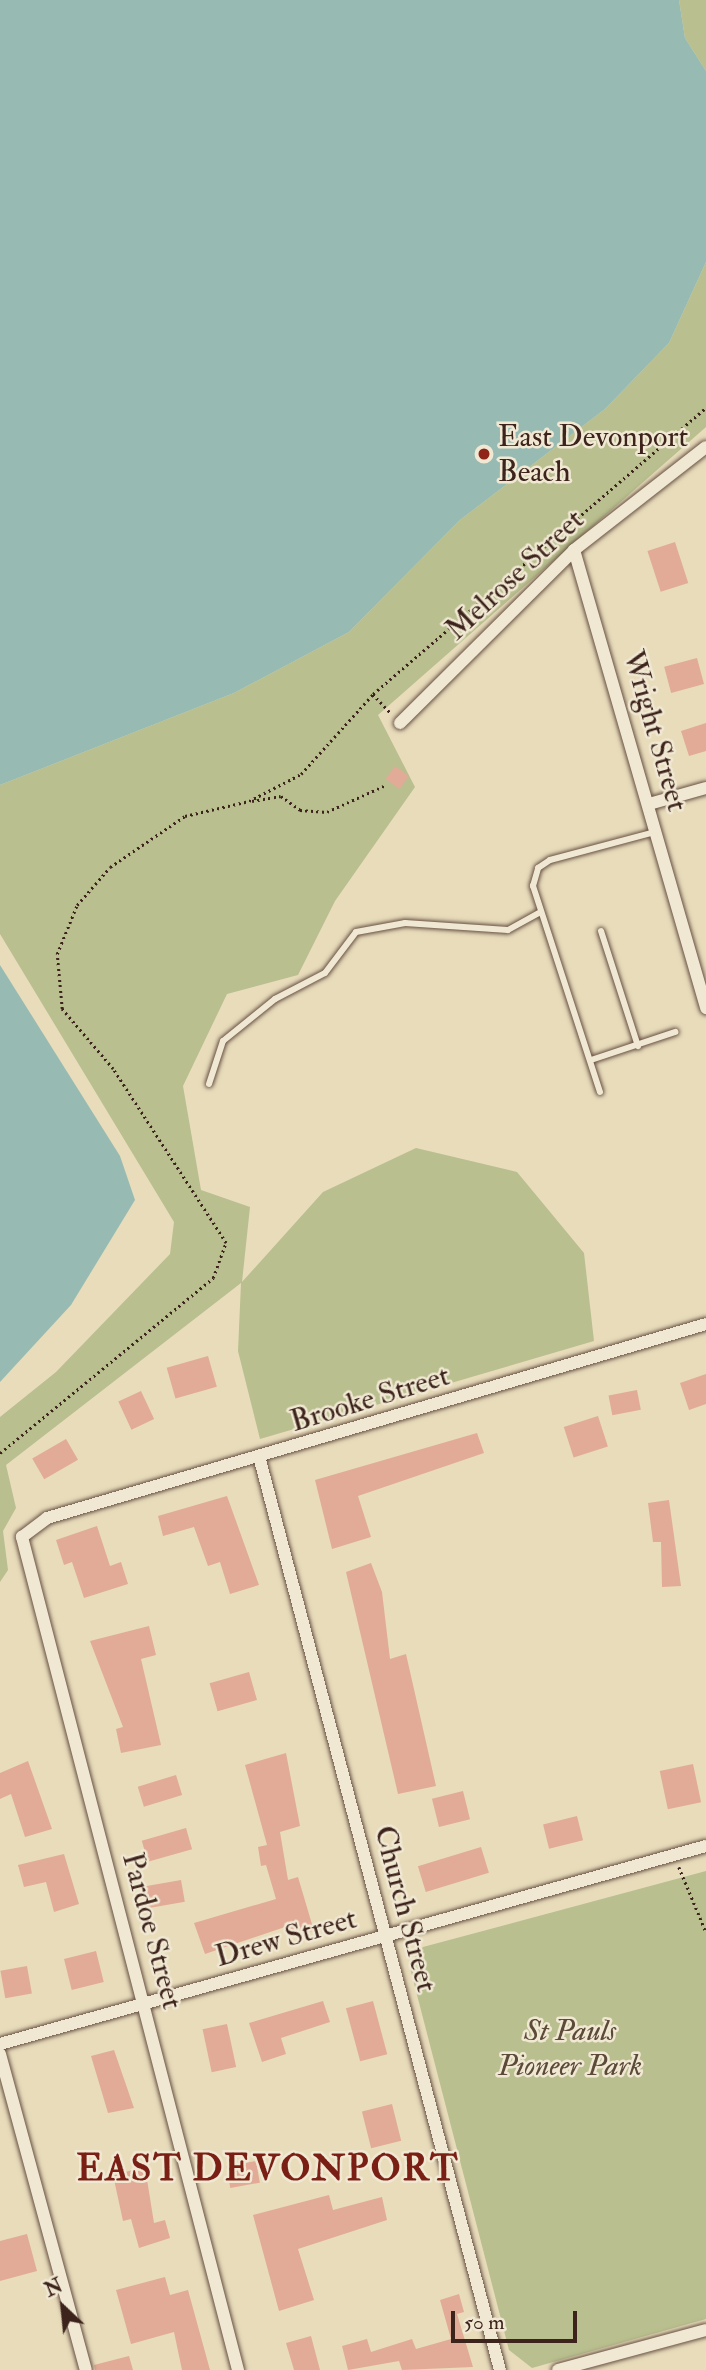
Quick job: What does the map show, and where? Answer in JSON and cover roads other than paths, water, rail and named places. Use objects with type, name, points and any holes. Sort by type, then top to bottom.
[{"type":"street","name":"Melrose Street","points":[[400,723],[574,550],[706,447]]},
{"type":"street","name":"Wright Street","points":[[574,550],[706,1008]]},
{"type":"street","points":[[649,804],[706,788]]},
{"type":"street","name":"Brooke Street","points":[[47,1518],[260,1460],[706,1325]]},
{"type":"street","name":"Church Street","points":[[260,1460],[500,2370]]},
{"type":"street","name":"Pardoe Street","points":[[47,1518],[22,1536],[25,1566],[146,2005],[238,2370]]},
{"type":"street","name":"Drew Street","points":[[0,2044],[706,1846]]},
{"type":"street","points":[[0,2054],[86,2370]]},
{"type":"street","points":[[558,2370],[706,2330]]},
{"type":"lane","points":[[600,1091],[533,886],[538,868],[550,860],[657,832]]},
{"type":"lane","points":[[209,1084],[223,1041],[275,999],[325,973],[356,932],[405,923],[508,930],[540,912]]},
{"type":"lane","points":[[601,931],[638,1046]]},
{"type":"lane","points":[[591,1060],[675,1032]]},
{"type":"water","points":[[0,0],[679,0],[685,38],[706,71],[706,262],[669,343],[605,409],[460,520],[349,632],[234,693],[0,785]]},
{"type":"water","points":[[0,965],[120,1156],[135,1200],[71,1305],[0,1382]]},
{"type":"place","name":"East Devonport Beach","points":[[484,454]]},
{"type":"district","name":"EAST DEVONPORT","points":[[268,2169]]},
{"type":"park label","name":"St Pauls Pioneer Park","points":[[570,2048]]}]
